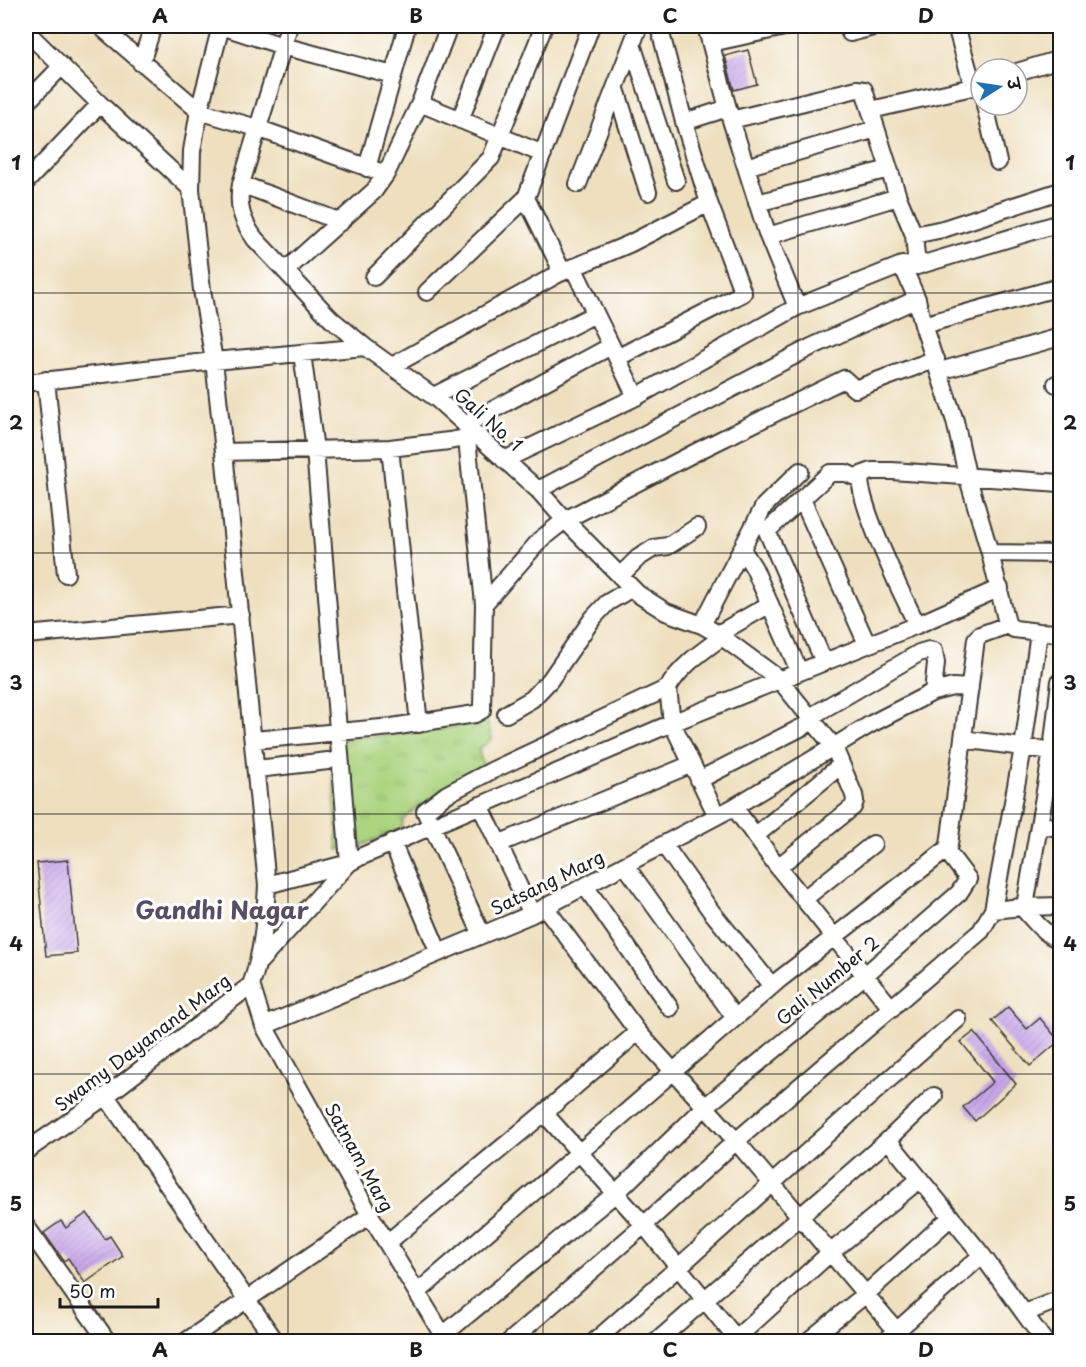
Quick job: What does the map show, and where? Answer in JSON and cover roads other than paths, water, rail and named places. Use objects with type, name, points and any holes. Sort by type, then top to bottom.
[{"type":"street","points":[[100,26],[199,111],[257,128],[386,174]]},
{"type":"street","points":[[141,63],[153,26]]},
{"type":"street","points":[[251,985],[260,961],[267,885],[225,452],[202,290],[191,189],[192,151],[199,111],[221,26],[283,46],[393,75]]},
{"type":"street","points":[[289,26],[241,184],[341,222]]},
{"type":"street","points":[[367,168],[406,26]]},
{"type":"street","points":[[285,271],[374,191],[386,174],[420,103],[449,26]]},
{"type":"street","points":[[460,120],[497,26]]},
{"type":"street","points":[[374,277],[491,158],[544,26]]},
{"type":"street","points":[[427,292],[526,198],[591,26]]},
{"type":"street","points":[[578,184],[639,26]]},
{"type":"street","points":[[225,452],[390,448],[469,433],[614,352],[743,293],[709,203],[684,122],[659,26]]},
{"type":"street","points":[[706,26],[757,203],[797,307]]},
{"type":"street","points":[[711,43],[789,26]]},
{"type":"street","points":[[850,33],[877,26]]},
{"type":"street","points":[[956,26],[969,59]]},
{"type":"street","points":[[26,31],[191,189]]},
{"type":"street","points":[[632,44],[676,181]]},
{"type":"street","points":[[1029,68],[1060,59]]},
{"type":"street","points":[[26,103],[62,66]]},
{"type":"street","points":[[871,110],[969,87]]},
{"type":"street","points":[[616,88],[648,192]]},
{"type":"street","points":[[684,122],[864,90],[898,197],[914,235],[910,265],[923,325],[955,421],[967,476],[1000,588],[1007,624],[1014,629],[1060,633]]},
{"type":"street","points":[[420,103],[543,154]]},
{"type":"street","points":[[26,182],[100,104]]},
{"type":"street","points":[[988,117],[998,162]]},
{"type":"street","points":[[746,166],[876,129]]},
{"type":"street","points":[[757,203],[889,168]]},
{"type":"street","name":"Gali No. 1","points":[[241,184],[238,207],[244,224],[255,239],[331,319],[365,347],[434,396],[469,433],[538,490],[632,588],[659,609],[702,625],[720,635],[780,679],[812,719],[834,747],[855,801],[853,807],[778,867]]},
{"type":"street","points":[[914,235],[943,229],[1060,191]]},
{"type":"street","points":[[768,236],[898,197]]},
{"type":"street","points":[[526,198],[559,265],[596,314],[636,397]]},
{"type":"street","points":[[392,366],[565,271],[629,244],[709,203]]},
{"type":"street","points":[[504,460],[636,397],[797,307],[910,265],[1060,223]]},
{"type":"street","points":[[923,325],[1060,287]]},
{"type":"street","points":[[538,490],[811,347],[917,299]]},
{"type":"street","points":[[434,396],[596,314]]},
{"type":"street","points":[[484,604],[541,539],[565,520],[843,379],[855,389],[938,365],[1060,337]]},
{"type":"street","points":[[26,383],[212,350],[302,353],[365,347]]},
{"type":"street","points":[[260,961],[349,863],[315,450],[302,353]]},
{"type":"street","points":[[46,380],[66,574]]},
{"type":"street","points":[[254,740],[419,724],[475,714],[482,710],[484,604],[469,433]]},
{"type":"street","points":[[390,448],[419,724]]},
{"type":"street","points":[[702,625],[764,506],[800,471]]},
{"type":"street","points":[[916,625],[878,539],[860,486],[861,475],[872,471],[1060,483]]},
{"type":"street","points":[[824,662],[767,531],[830,473],[846,473],[860,479]]},
{"type":"street","points":[[802,499],[867,644]]},
{"type":"street","points":[[620,576],[638,558],[654,548],[668,546],[697,527]]},
{"type":"street","points":[[742,549],[754,567],[799,671]]},
{"type":"street","points":[[990,553],[1060,554]]},
{"type":"street","points":[[506,714],[532,699],[550,680],[593,618],[607,603],[632,588]]},
{"type":"street","points":[[267,885],[349,863],[392,842],[672,723],[916,625],[1000,588]]},
{"type":"street","points":[[482,935],[425,811],[447,794],[491,771],[668,687],[679,673],[720,635],[771,604]]},
{"type":"street","points":[[26,635],[241,615]]},
{"type":"street","points":[[417,1293],[772,986],[946,850],[949,845],[977,637],[1007,624]]},
{"type":"street","points":[[509,1341],[645,1225],[736,1141],[973,939],[986,924],[993,910],[1023,748],[1039,632]]},
{"type":"street","points":[[699,780],[812,719],[919,653],[929,650],[934,651],[936,663],[933,692]]},
{"type":"street","points":[[1060,681],[1056,752],[1024,906],[1040,928],[1060,940]]},
{"type":"street","points":[[668,687],[672,723],[717,816]]},
{"type":"street","name":"Satsang Marg","points":[[264,1026],[538,910],[734,807],[871,724],[933,692],[953,687],[970,688]]},
{"type":"street","points":[[963,739],[1056,752]]},
{"type":"street","points":[[257,769],[328,761]]},
{"type":"street","points":[[498,844],[692,764]]},
{"type":"street","points":[[755,837],[841,765]]},
{"type":"street","points":[[480,805],[498,844],[538,910],[638,1032],[706,1106],[902,1336]]},
{"type":"street","points":[[734,807],[778,867],[892,1009]]},
{"type":"street","points":[[392,842],[439,953]]},
{"type":"street","points":[[664,844],[711,911],[772,986]]},
{"type":"street","points":[[804,898],[873,844]]},
{"type":"street","name":"Gali Number 2","points":[[445,1338],[616,1193],[706,1106],[864,976],[959,893],[968,879],[946,850]]},
{"type":"street","points":[[625,865],[735,1018]]},
{"type":"street","points":[[585,886],[670,1008]]},
{"type":"street","points":[[993,910],[1024,906],[1060,906]]},
{"type":"street","name":"Satnam Marg","points":[[251,985],[264,1026],[370,1215],[445,1338]]},
{"type":"street","name":"Swamy Dayanand Marg","points":[[26,1150],[106,1096],[251,985]]},
{"type":"street","points":[[594,1341],[958,1019]]},
{"type":"street","points":[[387,1243],[638,1032]]},
{"type":"street","points":[[106,1096],[276,1341]]},
{"type":"street","points":[[656,1341],[888,1140],[934,1096]]},
{"type":"street","points":[[544,1113],[645,1225],[736,1340],[830,1253],[920,1179]]},
{"type":"street","points":[[888,1140],[982,1255],[1045,1341]]},
{"type":"street","points":[[185,1341],[370,1215]]},
{"type":"street","points":[[807,1341],[866,1294],[950,1218]]},
{"type":"street","points":[[26,1226],[108,1341]]},
{"type":"street","points":[[884,1341],[902,1336],[982,1255]]},
{"type":"street","points":[[1025,1313],[1060,1299]]},
{"type":"district","name":"Gandhi Nagar","points":[[222,909]]}]
